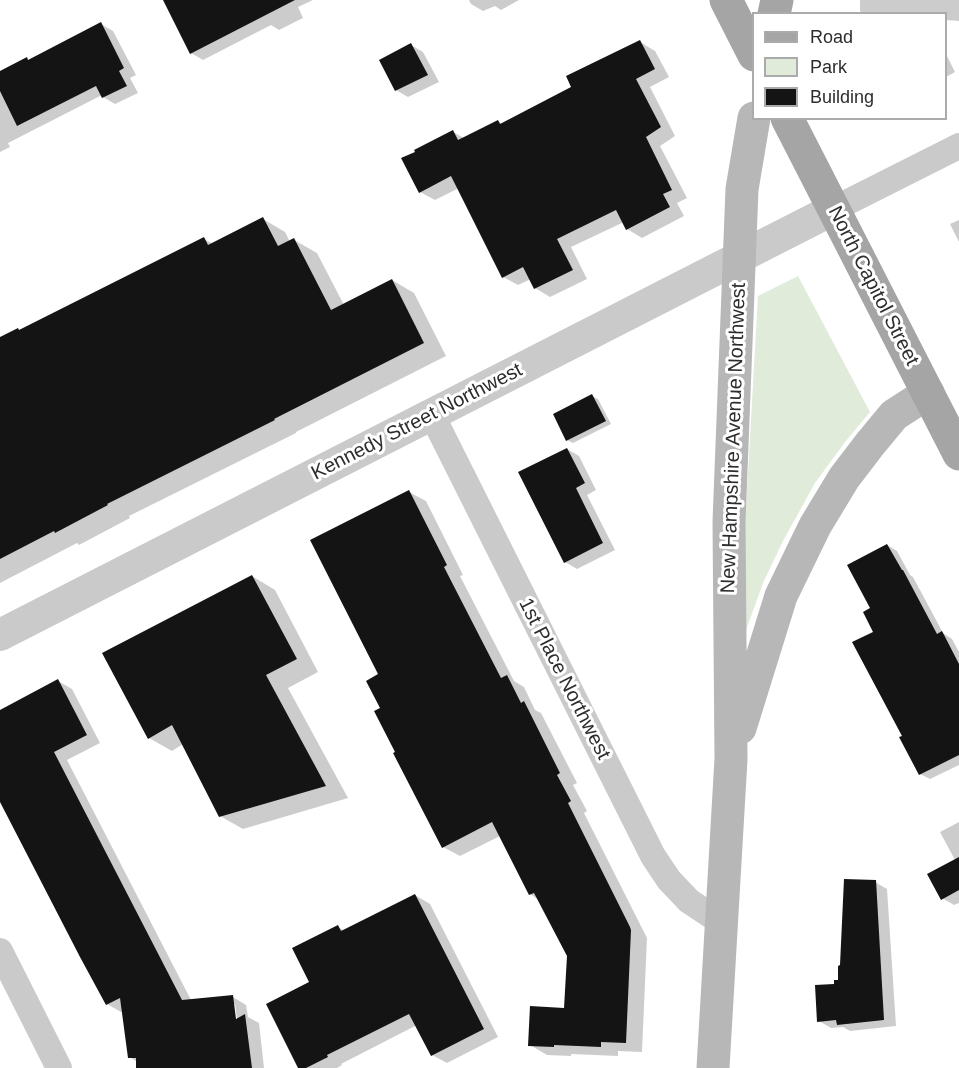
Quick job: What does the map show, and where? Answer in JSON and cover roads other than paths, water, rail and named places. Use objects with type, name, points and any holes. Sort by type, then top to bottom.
[{"type":"main road","points":[[726,0],[752,53]]},
{"type":"main road","name":"New Hampshire Avenue Northwest","points":[[713,1068],[730,759],[729,522],[739,258],[742,189],[754,120]]},
{"type":"main road","name":"North Capitol Street","points":[[788,120],[959,454]]},
{"type":"main road","name":"New Hampshire Avenue Northwest","points":[[730,759],[781,596],[815,526],[844,478],[894,415],[928,393]]},
{"type":"street","points":[[834,209],[959,146]]},
{"type":"street","name":"Kennedy Street Northwest","points":[[0,635],[834,209]]},
{"type":"street","name":"1st Place Northwest","points":[[432,415],[653,856],[669,880],[689,901],[722,923]]},
{"type":"street","points":[[0,951],[59,1068]]}]
